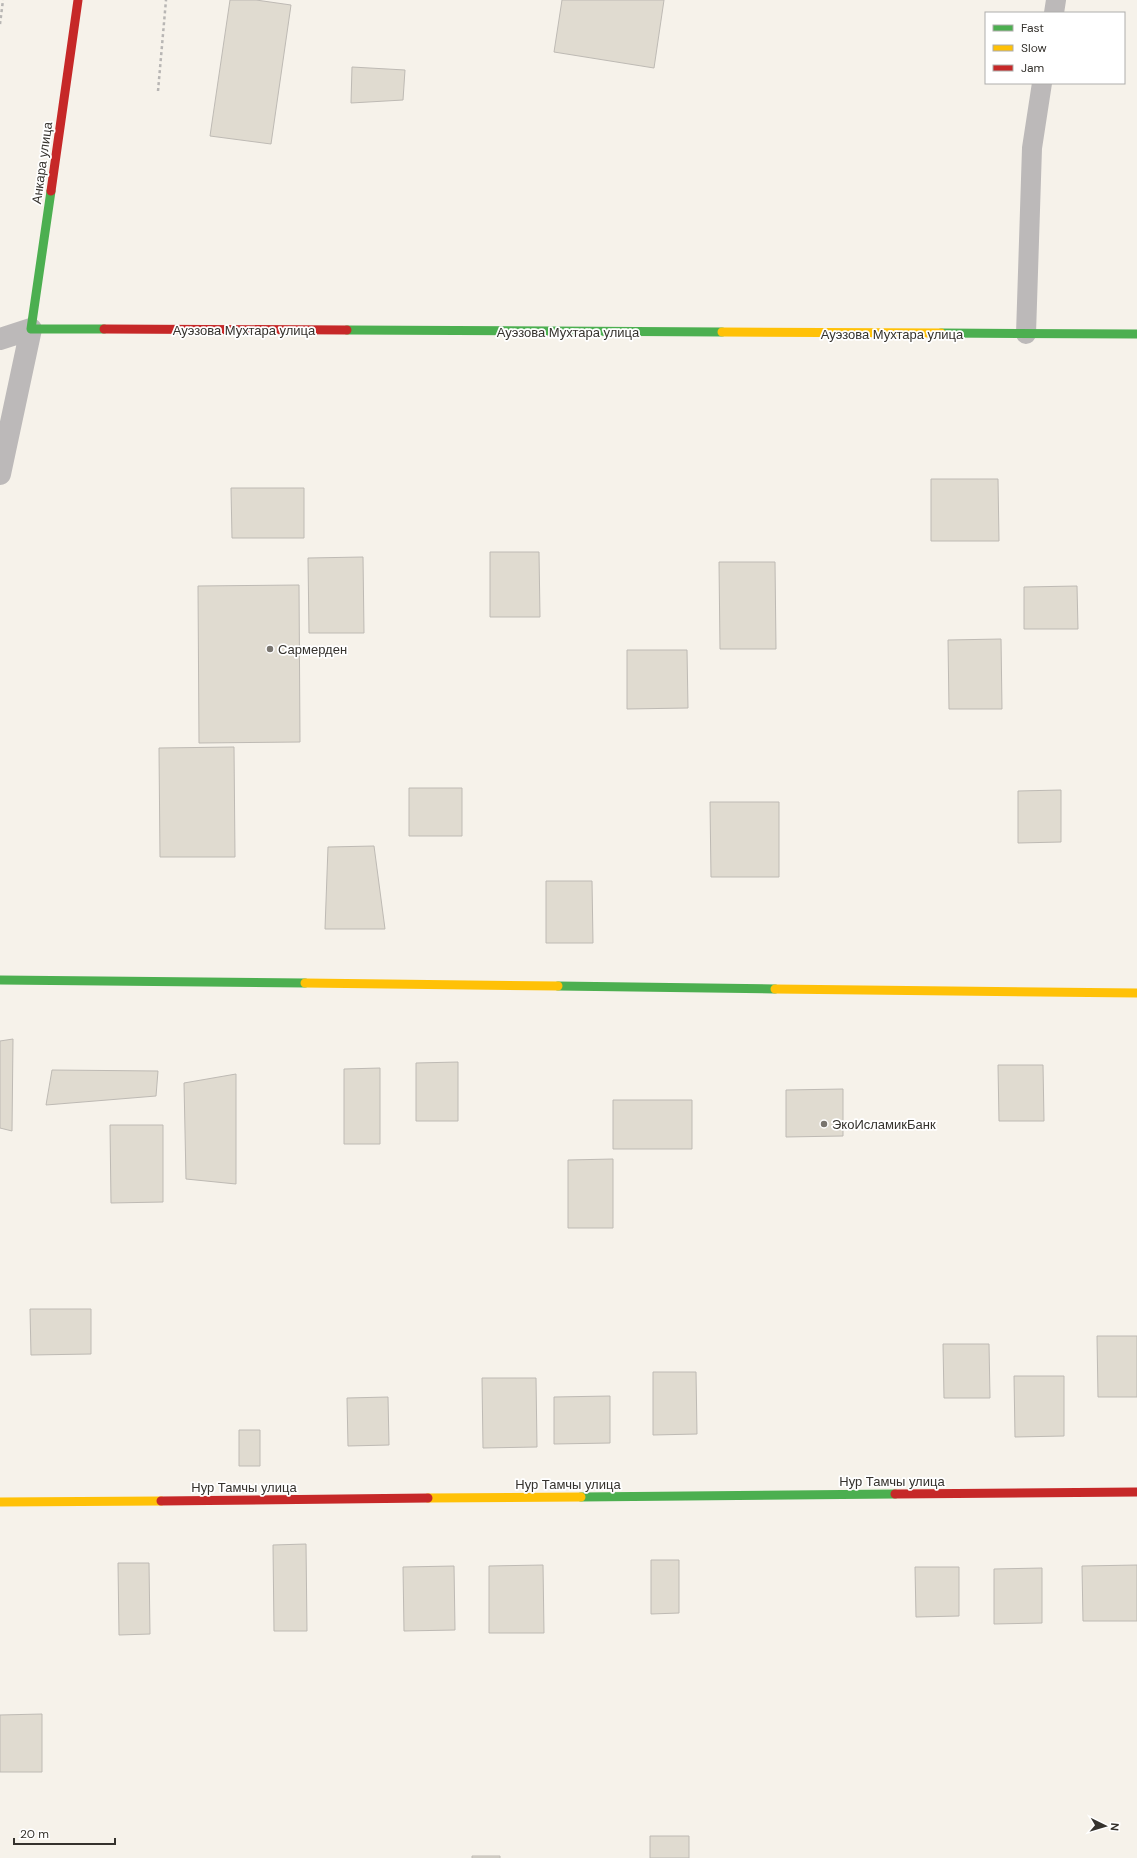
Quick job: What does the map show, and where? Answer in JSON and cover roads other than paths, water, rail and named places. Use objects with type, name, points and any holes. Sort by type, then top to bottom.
[{"type":"street","name":"Анкара улица","points":[[31,329],[78,0]]},
{"type":"street","name":"Ауэзова Мухтара улица","points":[[0,339],[31,329],[1137,334]]},
{"type":"street","points":[[0,474],[31,329]]},
{"type":"street","points":[[0,980],[1137,993]]},
{"type":"street","name":"Нур Тамчы улица","points":[[0,1502],[1137,1492]]},
{"type":"lane","points":[[1054,12],[1056,0]]},
{"type":"lane","points":[[1026,334],[1032,148],[1042,84]]},
{"type":"place","name":"Сармерден","points":[[270,649]]},
{"type":"place","name":"ЭкоИсламикБанк","points":[[824,1124]]}]
